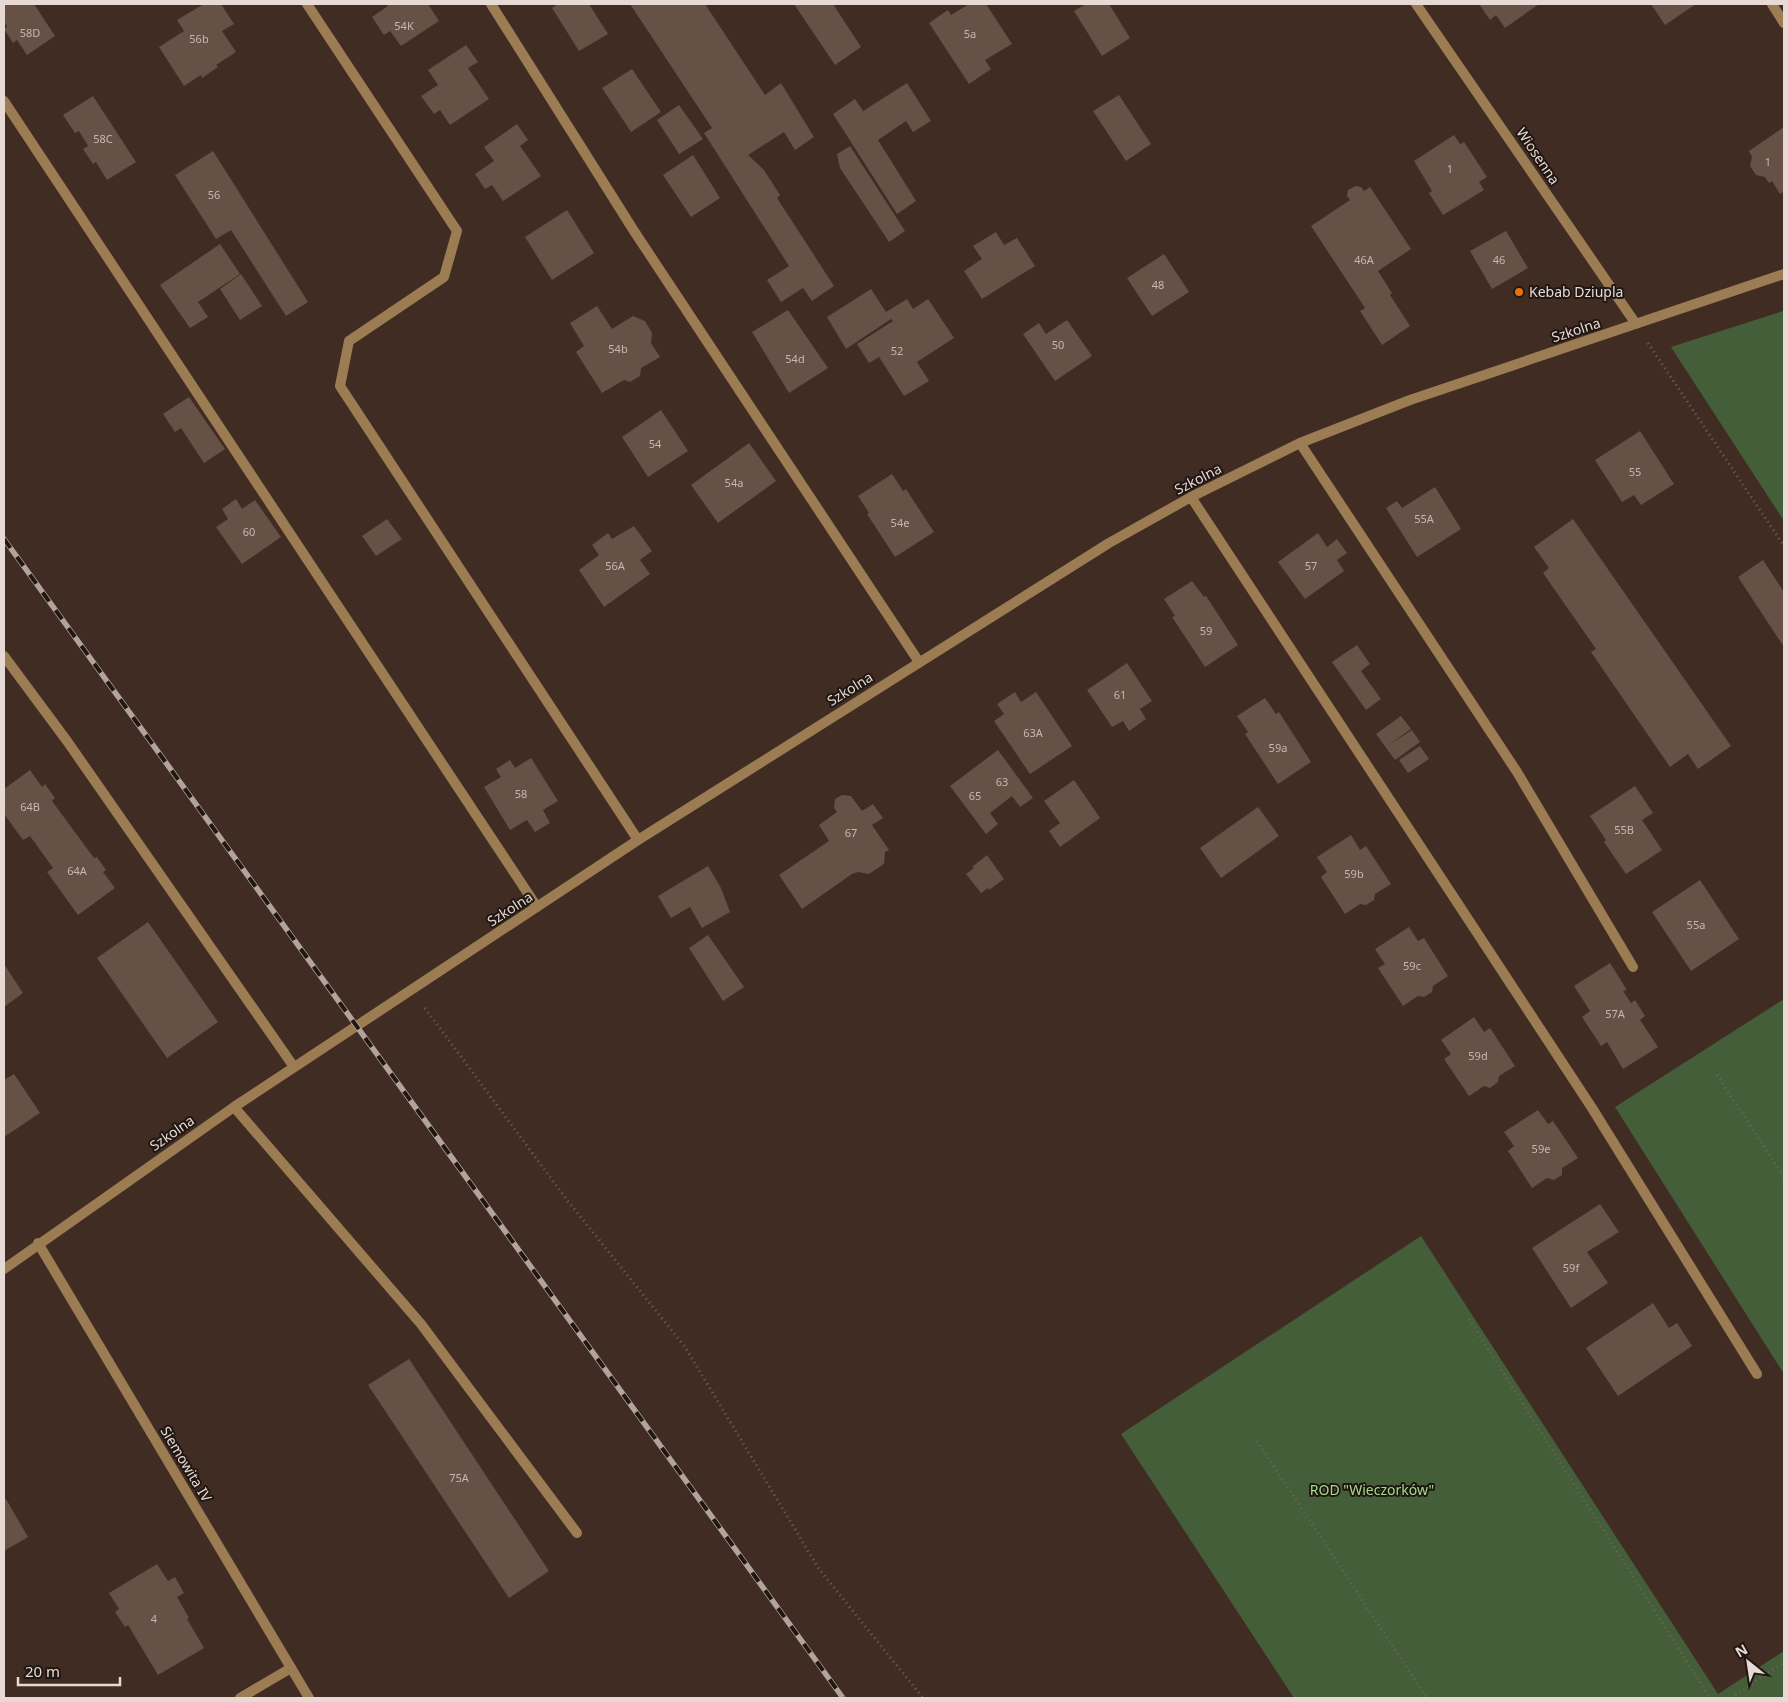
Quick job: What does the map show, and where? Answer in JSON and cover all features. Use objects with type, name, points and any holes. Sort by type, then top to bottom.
[{"type":"street","points":[[307,4],[457,231],[444,277],[349,340],[340,386],[638,840]]},
{"type":"street","points":[[490,4],[634,231],[919,662]]},
{"type":"street","name":"Wiosenna","points":[[1416,4],[1636,324]]},
{"type":"street","points":[[1772,4],[1784,23]]},
{"type":"street","points":[[4,101],[537,907]]},
{"type":"street","name":"Szkolna","points":[[4,1269],[38,1243],[234,1108],[411,989],[638,840],[1109,543],[1192,497],[1300,443],[1410,400],[1784,274]]},
{"type":"street","points":[[1300,443],[1517,772],[1633,967]]},
{"type":"street","points":[[1192,497],[1587,1100],[1757,1374]]},
{"type":"street","points":[[4,656],[67,741],[294,1067]]},
{"type":"street","points":[[234,1108],[421,1324],[577,1533]]},
{"type":"street","name":"Siemowita IV","points":[[38,1243],[309,1698]]},
{"type":"street","points":[[240,1698],[291,1668]]},
{"type":"path","points":[[1636,324],[1784,546]]},
{"type":"path","points":[[411,989],[567,1200],[685,1347],[819,1570],[923,1698]]},
{"type":"path","points":[[1717,1075],[1784,1177]]},
{"type":"path","points":[[1469,1319],[1710,1698]]},
{"type":"path","points":[[1257,1441],[1427,1698]]},
{"type":"path","points":[[1731,1698],[1784,1662]]},
{"type":"green space","points":[[1783,311],[1784,313],[1784,521],[1671,347]]},
{"type":"green space","points":[[1784,999],[1784,1374],[1615,1107]]},
{"type":"green space","name":"ROD \"Wieczorków\"","points":[[1421,1236],[1718,1694],[1784,1651],[1784,1698],[1294,1698],[1121,1434]]},
{"type":"building","points":[[8,4],[34,4],[55,36],[27,55],[17,40],[13,43],[4,29],[7,27],[4,21],[4,6]]},
{"type":"building","points":[[204,4],[221,4],[234,24],[222,31],[236,52],[216,65],[218,67],[202,78],[201,75],[184,86],[159,47],[184,31],[177,20]]},
{"type":"building","points":[[387,4],[428,4],[439,21],[401,46],[390,31],[384,35],[372,17],[388,6]]},
{"type":"building","points":[[558,4],[589,4],[608,34],[579,51],[552,8]]},
{"type":"building","points":[[630,4],[705,4],[765,95],[781,83],[814,137],[795,150],[784,132],[748,155],[764,170],[780,195],[777,198],[834,286],[812,301],[803,288],[781,302],[767,280],[789,266],[704,133],[712,128]]},
{"type":"building","points":[[794,4],[833,4],[861,47],[835,65]]},
{"type":"building","points":[[969,4],[986,4],[1012,44],[985,60],[991,69],[969,84],[929,23],[948,10],[951,15]]},
{"type":"building","points":[[1086,4],[1109,4],[1130,38],[1102,56],[1074,11]]},
{"type":"building","points":[[1479,4],[1539,4],[1505,28],[1496,15],[1490,20]]},
{"type":"building","points":[[1651,4],[1696,4],[1665,25]]},
{"type":"building","points":[[466,45],[478,62],[468,68],[489,99],[450,125],[440,110],[434,114],[421,96],[438,85],[428,70]]},
{"type":"building","points":[[632,69],[661,112],[631,132],[602,88]]},
{"type":"building","points":[[907,83],[931,121],[913,132],[906,121],[878,140],[916,201],[897,214],[833,114],[855,99],[863,111]]},
{"type":"building","points":[[1119,95],[1151,144],[1126,161],[1093,111]]},
{"type":"building","points":[[93,96],[136,162],[107,180],[96,162],[93,164],[83,149],[88,146],[79,131],[75,133],[63,115]]},
{"type":"building","points":[[679,105],[703,139],[679,154],[657,120]]},
{"type":"building","points":[[517,124],[528,140],[520,146],[541,176],[503,201],[492,185],[485,189],[475,174],[494,161],[484,147]]},
{"type":"building","points":[[1784,127],[1784,191],[1780,194],[1772,181],[1769,183],[1765,177],[1756,175],[1750,166],[1752,157],[1749,151]]},
{"type":"building","points":[[1454,135],[1460,144],[1464,142],[1487,177],[1479,182],[1484,190],[1443,215],[1429,193],[1432,191],[1414,161]]},
{"type":"building","points":[[850,146],[905,231],[889,242],[840,168],[837,154]]},
{"type":"building","points":[[213,151],[308,302],[286,316],[231,230],[216,239],[175,175]]},
{"type":"building","points":[[693,155],[720,198],[691,217],[663,175]]},
{"type":"building","points":[[1356,186],[1361,187],[1364,191],[1370,187],[1411,249],[1378,271],[1392,293],[1390,295],[1410,326],[1382,345],[1360,311],[1365,308],[1311,226],[1350,200],[1347,196],[1348,190]]},
{"type":"building","points":[[567,210],[594,253],[552,280],[525,237]]},
{"type":"building","points":[[1506,231],[1528,268],[1492,289],[1470,251]]},
{"type":"building","points":[[996,232],[1004,245],[1017,238],[1035,266],[982,299],[964,271],[982,259],[973,246]]},
{"type":"building","points":[[220,244],[240,274],[198,302],[208,317],[190,328],[160,285]]},
{"type":"building","points":[[1164,254],[1189,292],[1152,316],[1127,278]]},
{"type":"building","points":[[241,274],[262,306],[240,320],[220,289]]},
{"type":"building","points":[[871,289],[886,312],[907,299],[913,309],[928,299],[954,338],[917,362],[929,381],[904,396],[879,357],[869,363],[857,344],[893,321],[891,319],[846,349],[827,317]]},
{"type":"building","points":[[597,306],[612,329],[633,316],[645,321],[652,333],[651,343],[660,357],[641,368],[640,376],[630,382],[624,380],[602,393],[576,352],[584,346],[570,323]]},
{"type":"building","points":[[788,310],[828,368],[789,393],[752,332]]},
{"type":"building","points":[[1067,320],[1092,356],[1055,381],[1023,334],[1039,323],[1046,334]]},
{"type":"building","points":[[189,397],[225,449],[204,463],[181,428],[175,432],[163,414]]},
{"type":"building","points":[[661,410],[688,451],[648,477],[622,437]]},
{"type":"building","points":[[1640,431],[1674,484],[1641,505],[1634,495],[1622,502],[1595,460]]},
{"type":"building","points":[[749,443],[776,481],[718,523],[691,485]]},
{"type":"building","points":[[892,474],[903,491],[906,489],[934,532],[895,557],[867,514],[869,513],[858,496]]},
{"type":"building","points":[[1435,487],[1461,529],[1417,557],[1386,508],[1397,501],[1402,508]]},
{"type":"building","points":[[236,499],[242,509],[255,500],[281,537],[242,564],[216,527],[228,519],[222,509]]},
{"type":"building","points":[[387,519],[402,539],[376,556],[362,536]]},
{"type":"building","points":[[1573,519],[1731,746],[1698,769],[1688,754],[1670,767],[1591,652],[1596,649],[1543,573],[1549,568],[1534,547]]},
{"type":"building","points":[[634,526],[652,551],[640,560],[650,574],[604,607],[579,570],[599,555],[592,545],[608,533],[612,539]]},
{"type":"building","points":[[1318,533],[1327,547],[1337,539],[1347,553],[1337,560],[1344,571],[1305,599],[1278,562]]},
{"type":"building","points":[[1763,560],[1784,592],[1784,647],[1738,577]]},
{"type":"building","points":[[1192,581],[1204,597],[1206,596],[1238,645],[1205,667],[1172,617],[1175,616],[1164,599]]},
{"type":"building","points":[[1357,645],[1370,664],[1361,671],[1381,699],[1366,710],[1332,662]]},
{"type":"building","points":[[1127,663],[1152,701],[1140,709],[1146,719],[1129,731],[1123,721],[1112,727],[1087,690]]},
{"type":"building","points":[[1015,692],[1021,702],[1036,692],[1072,746],[1030,774],[994,721],[1004,714],[997,704]]},
{"type":"building","points":[[1265,698],[1276,714],[1279,712],[1311,762],[1278,784],[1245,734],[1248,732],[1237,716]]},
{"type":"building","points":[[1401,716],[1411,729],[1387,746],[1412,730],[1420,742],[1395,760],[1376,734]]},
{"type":"building","points":[[1420,746],[1429,759],[1408,773],[1399,760]]},
{"type":"building","points":[[998,750],[1033,798],[1020,807],[1012,796],[990,813],[998,824],[986,834],[950,786]]},
{"type":"building","points":[[531,758],[558,801],[543,810],[550,823],[535,832],[527,820],[510,830],[484,787],[501,777],[496,769],[510,760],[515,768]]},
{"type":"building","points":[[30,770],[42,787],[45,784],[55,798],[52,801],[94,858],[97,857],[106,870],[103,872],[115,888],[78,915],[47,872],[53,868],[30,836],[23,840],[4,814],[4,789]]},
{"type":"building","points":[[1074,780],[1100,818],[1060,847],[1049,831],[1060,823],[1044,801]]},
{"type":"building","points":[[1635,786],[1653,813],[1642,820],[1662,850],[1626,874],[1604,842],[1606,840],[1590,816]]},
{"type":"building","points":[[842,795],[851,796],[862,811],[873,804],[883,818],[872,825],[889,850],[885,852],[884,864],[869,874],[858,872],[852,874],[802,909],[779,875],[829,841],[819,825],[837,812],[834,808],[835,799]]},
{"type":"building","points":[[1258,807],[1279,836],[1221,878],[1200,848]]},
{"type":"building","points":[[1351,835],[1360,850],[1366,846],[1391,884],[1375,894],[1374,900],[1366,905],[1360,904],[1345,914],[1321,877],[1327,872],[1317,857]]},
{"type":"building","points":[[987,855],[1004,879],[989,890],[988,888],[981,893],[966,874]]},
{"type":"building","points":[[708,866],[721,888],[730,912],[702,928],[690,907],[671,918],[658,896]]},
{"type":"building","points":[[1700,880],[1739,939],[1691,971],[1652,912]]},
{"type":"building","points":[[148,922],[218,1022],[167,1058],[97,958]]},
{"type":"building","points":[[1409,927],[1418,941],[1424,938],[1448,976],[1433,986],[1432,992],[1424,997],[1418,996],[1403,1006],[1378,968],[1385,964],[1375,949]]},
{"type":"building","points":[[708,935],[744,987],[723,1001],[689,948]]},
{"type":"building","points":[[1610,963],[1627,990],[1623,991],[1631,1003],[1635,1000],[1645,1016],[1640,1020],[1658,1047],[1623,1069],[1607,1042],[1601,1046],[1582,1017],[1590,1011],[1574,986]]},
{"type":"building","points":[[4,964],[23,993],[4,1007]]},
{"type":"building","points":[[1474,1017],[1484,1032],[1490,1028],[1515,1066],[1499,1076],[1498,1082],[1490,1088],[1484,1086],[1469,1096],[1444,1059],[1451,1054],[1441,1040]]},
{"type":"building","points":[[14,1074],[40,1113],[4,1137],[4,1080]]},
{"type":"building","points":[[1538,1110],[1548,1124],[1553,1121],[1578,1158],[1562,1168],[1562,1175],[1554,1180],[1547,1178],[1532,1188],[1508,1151],[1514,1146],[1504,1132]]},
{"type":"building","points":[[1600,1204],[1619,1232],[1587,1252],[1608,1283],[1571,1308],[1532,1248]]},
{"type":"building","points":[[1653,1303],[1669,1328],[1677,1323],[1692,1346],[1618,1396],[1586,1348]]},
{"type":"building","points":[[409,1359],[549,1571],[509,1598],[368,1385]]},
{"type":"building","points":[[6,1499],[28,1537],[4,1551],[4,1500]]},
{"type":"building","points":[[157,1564],[168,1581],[175,1577],[184,1593],[177,1597],[204,1648],[158,1675],[128,1625],[125,1627],[115,1612],[119,1609],[109,1593]]},
{"type":"railway","points":[[4,539],[843,1698]]},
{"type":"place","name":"Kebab Dziupla","points":[[1519,292]]}]
